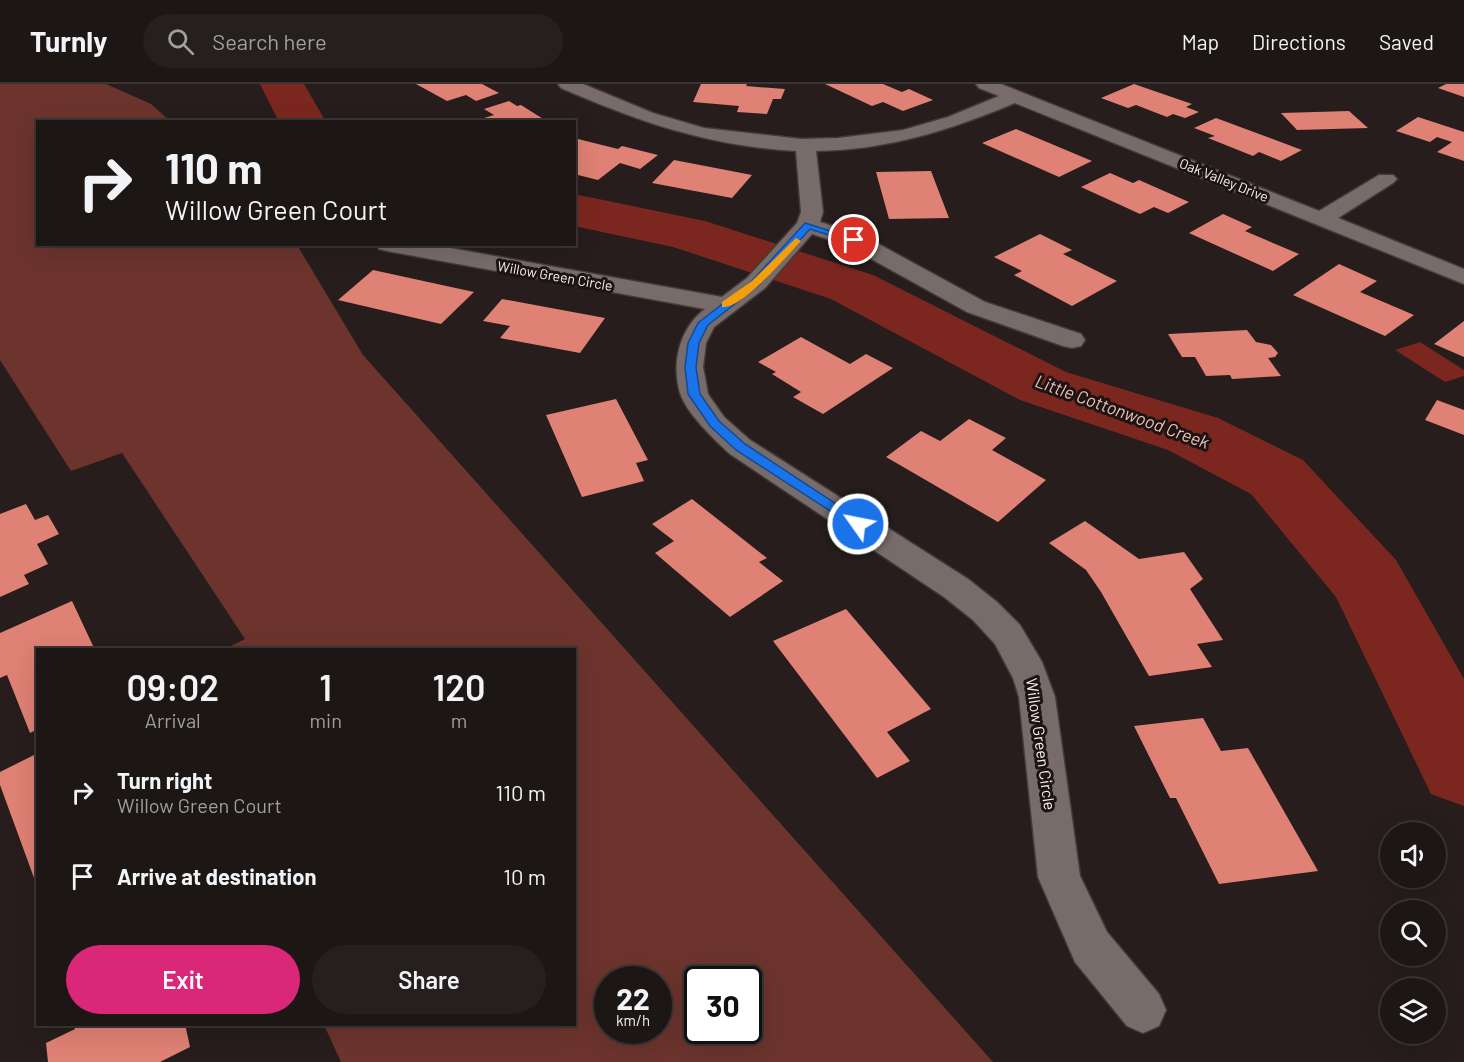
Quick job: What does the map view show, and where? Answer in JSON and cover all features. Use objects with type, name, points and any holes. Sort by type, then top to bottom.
[{"type":"street","points":[[567,84],[633,112],[684,129],[740,140],[805,144],[857,142],[933,129],[1015,96]]},
{"type":"street","name":"Oak Valley Drive","points":[[985,84],[1464,277]]},
{"type":"street","points":[[805,144],[812,212],[803,232],[854,240],[976,307],[1072,340]]},
{"type":"street","points":[[1321,219],[1386,179]]},
{"type":"street","name":"Willow Green Circle","points":[[803,232],[756,283],[703,323],[693,343],[690,367],[694,394],[714,423],[740,447],[956,588],[986,610],[1012,638],[1030,671],[1037,697],[1059,878],[1091,946],[1143,1010]]},
{"type":"street","name":"Willow Green Circle","points":[[398,246],[724,305]]},
{"type":"shaded area","points":[[0,84],[106,84],[151,104],[169,120],[36,120],[36,246],[298,246],[363,355],[993,1062],[341,1062],[324,1026],[576,1026],[576,648],[227,648],[245,639],[122,453],[71,471],[0,360]]},
{"type":"shaded area","points":[[1420,342],[1464,370],[1464,376],[1445,382],[1395,350]]},
{"type":"building","points":[[416,84],[482,84],[499,93],[476,101],[466,95],[447,101]]},
{"type":"building","points":[[701,84],[747,84],[746,86],[785,89],[781,99],[773,99],[767,114],[737,112],[739,106],[693,102]]},
{"type":"building","points":[[825,84],[883,84],[902,92],[909,89],[933,100],[903,111],[883,102],[872,106]]},
{"type":"building","points":[[1134,84],[1192,104],[1186,107],[1199,112],[1185,118],[1173,114],[1167,117],[1136,105],[1128,108],[1101,98]]},
{"type":"building","points":[[1446,84],[1464,84],[1464,97],[1438,88]]},
{"type":"building","points":[[509,101],[517,106],[521,105],[545,120],[483,120],[481,119],[494,115],[484,109]]},
{"type":"building","points":[[1349,111],[1368,128],[1297,130],[1281,113]]},
{"type":"building","points":[[1418,117],[1464,132],[1464,161],[1437,152],[1452,142],[1437,137],[1430,142],[1396,131]]},
{"type":"building","points":[[1216,118],[1302,150],[1281,161],[1259,152],[1253,156],[1208,138],[1215,136],[1194,128]]},
{"type":"building","points":[[1016,129],[1092,161],[1059,177],[982,143]]},
{"type":"building","points":[[576,138],[618,149],[622,146],[658,155],[640,169],[620,163],[598,180],[576,174]]},
{"type":"building","points":[[674,160],[752,175],[732,198],[652,183]]},
{"type":"building","points":[[931,171],[949,218],[889,219],[876,172]]},
{"type":"building","points":[[1110,173],[1133,183],[1139,180],[1189,202],[1168,213],[1154,207],[1140,214],[1081,187]]},
{"type":"building","points":[[1223,214],[1252,227],[1245,231],[1299,254],[1273,271],[1189,233]]},
{"type":"building","points":[[1040,234],[1072,250],[1063,254],[1117,281],[1072,306],[1014,275],[1022,271],[994,257]]},
{"type":"building","points":[[1339,264],[1377,281],[1360,292],[1414,315],[1385,336],[1293,295]]},
{"type":"building","points":[[373,270],[474,292],[441,324],[338,300]]},
{"type":"building","points":[[502,299],[605,318],[580,353],[500,338],[510,326],[483,321]]},
{"type":"building","points":[[1464,321],[1464,357],[1434,344]]},
{"type":"building","points":[[1247,330],[1256,342],[1271,345],[1278,353],[1275,357],[1268,358],[1281,376],[1232,379],[1230,375],[1206,376],[1195,357],[1182,357],[1168,334]]},
{"type":"building","points":[[801,337],[850,364],[866,354],[893,368],[823,414],[793,397],[801,392],[772,374],[776,372],[758,362]]},
{"type":"building","points":[[616,399],[648,460],[636,463],[644,481],[582,497],[546,415]]},
{"type":"building","points":[[1437,400],[1464,410],[1464,435],[1425,420]]},
{"type":"building","points":[[969,419],[1006,438],[992,450],[1046,480],[998,522],[886,457],[921,431],[940,441]]},
{"type":"building","points":[[692,499],[767,558],[759,562],[783,581],[730,617],[655,553],[674,541],[652,524]]},
{"type":"building","points":[[26,504],[35,520],[48,515],[59,534],[37,544],[48,564],[24,575],[29,584],[0,597],[0,514]]},
{"type":"building","points":[[1085,521],[1139,559],[1184,552],[1203,579],[1190,589],[1223,640],[1197,644],[1212,667],[1149,676],[1086,570],[1049,543]]},
{"type":"building","points":[[72,601],[94,648],[36,648],[36,730],[30,733],[7,675],[0,678],[0,633]]},
{"type":"building","points":[[846,609],[931,709],[887,732],[910,761],[877,778],[773,641]]},
{"type":"building","points":[[1203,718],[1221,751],[1248,748],[1318,871],[1219,884],[1176,798],[1170,798],[1134,726]]},
{"type":"building","points":[[36,754],[36,883],[0,785],[0,772]]},
{"type":"building","points":[[74,1026],[185,1026],[190,1047],[160,1062],[48,1062],[46,1043],[75,1029]]},
{"type":"waterway","name":"Little Cottonwood Creek","points":[[282,84],[302,120]]},
{"type":"waterway","name":"Little Cottonwood Creek","points":[[576,210],[686,233],[852,287],[1043,386],[1193,434],[1277,477],[1368,581],[1464,766]]},
{"type":"slow traffic","points":[[725,305],[756,283],[796,241]]},
{"type":"route","points":[[854,240],[837,232],[808,225],[799,238],[756,283],[703,323],[693,343],[690,367],[694,394],[714,423],[740,447],[858,524]]}]
